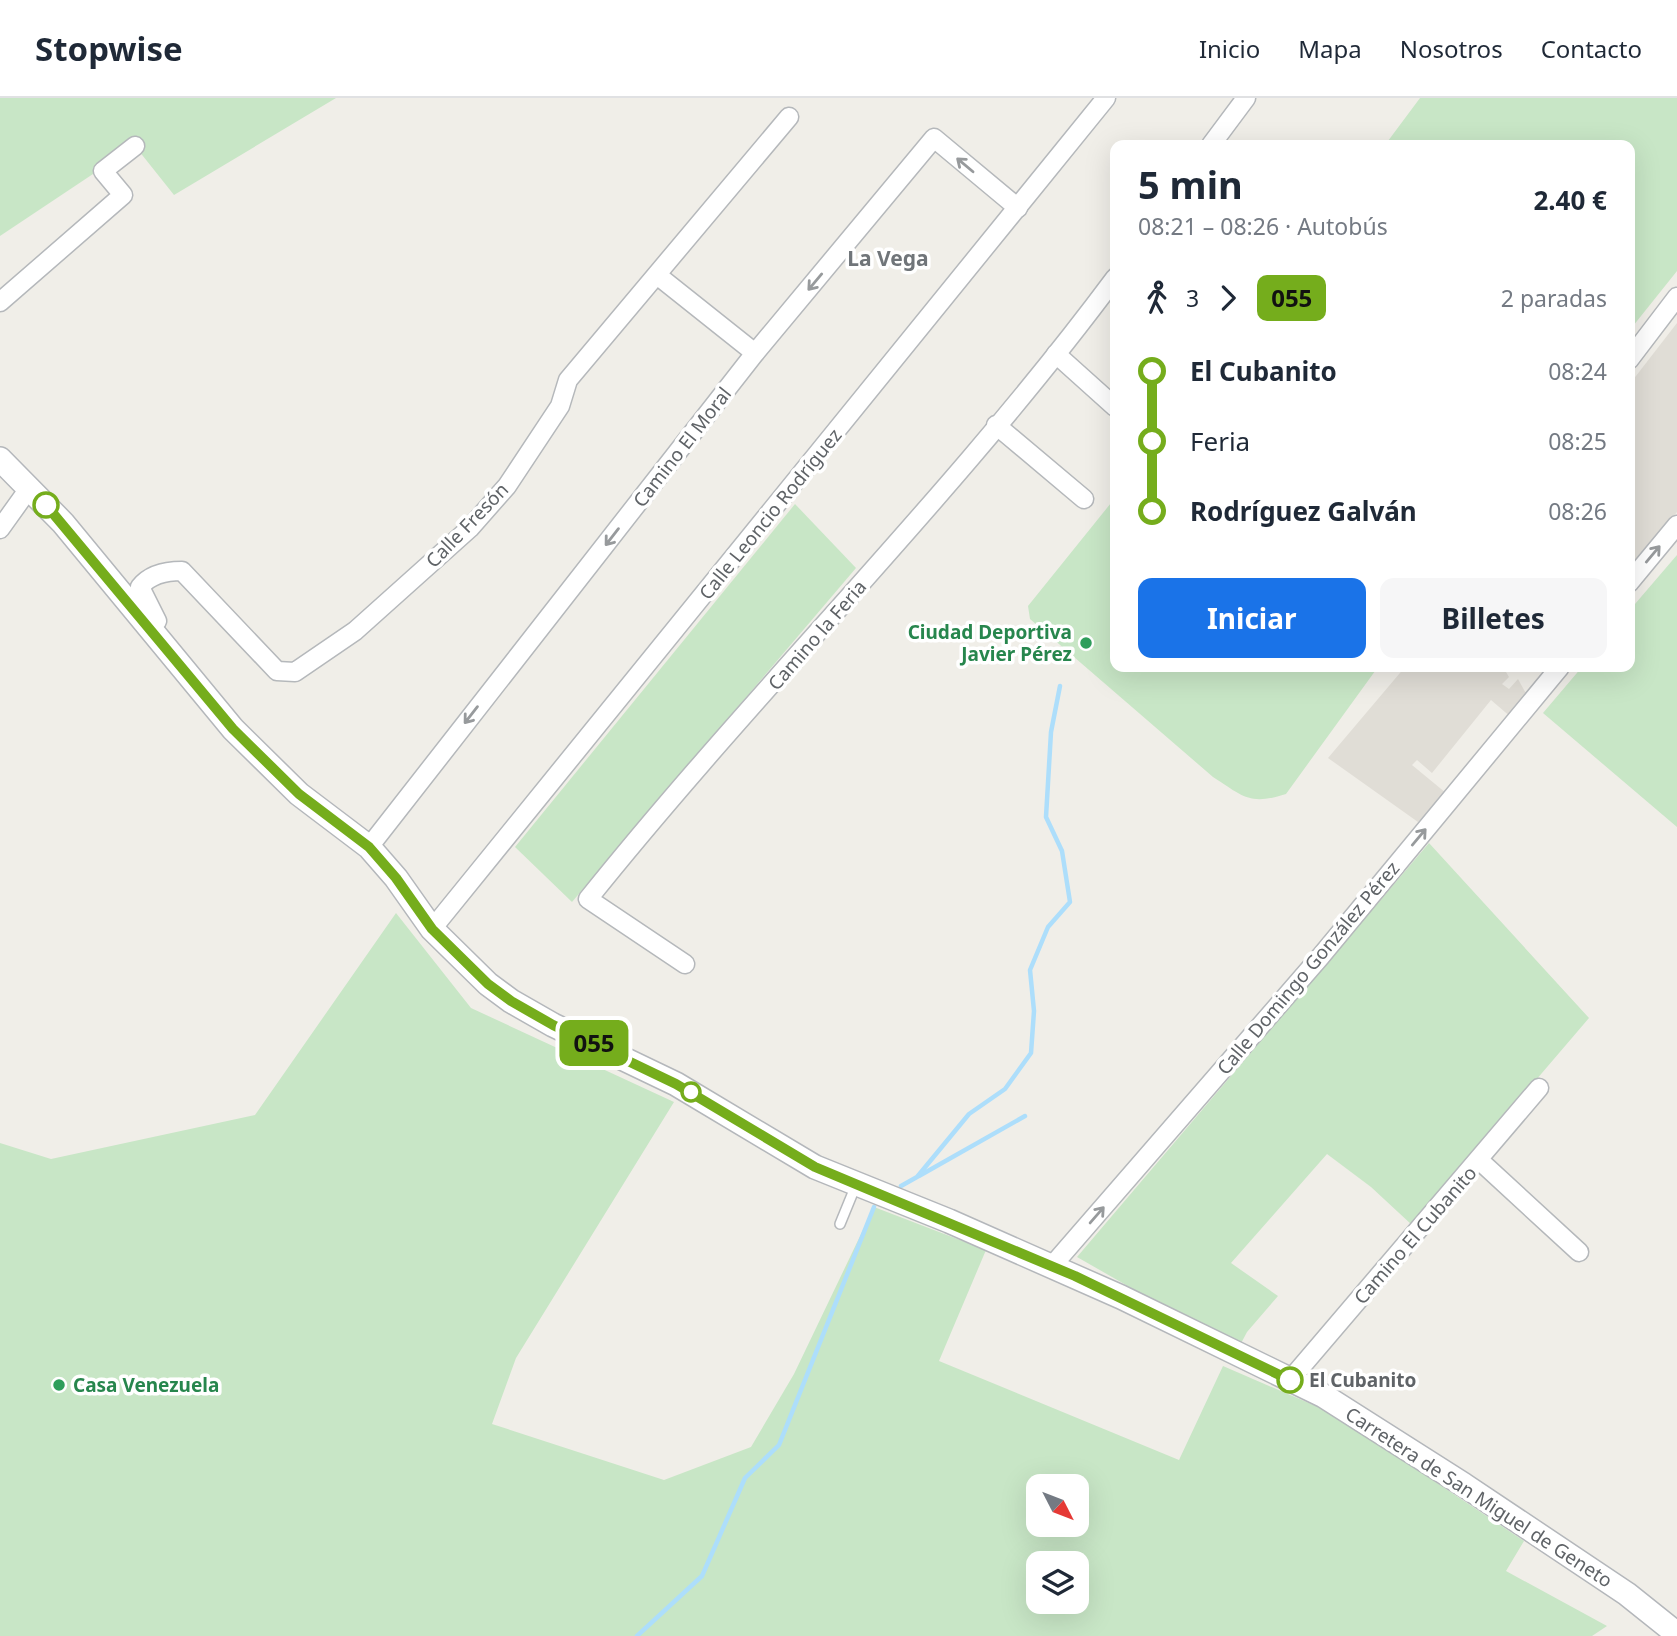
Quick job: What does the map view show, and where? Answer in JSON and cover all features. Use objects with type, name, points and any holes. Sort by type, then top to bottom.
[{"type":"main road","name":"Carretera de San Miguel de Geneto","points":[[0,459],[30,487],[233,729],[299,794],[369,847],[396,878],[432,929],[488,984],[511,1001],[553,1025],[676,1084],[815,1167],[1052,1266],[1357,1415],[1627,1594],[1677,1634]]},
{"type":"street","name":"Calle Leoncio Rodríguez","points":[[432,929],[1106,98]]},
{"type":"street","points":[[1215,140],[1246,98]]},
{"type":"street","name":"Calle Fresón","points":[[148,628],[157,621],[140,587],[145,581],[166,571],[181,571],[277,671],[295,672],[355,631],[470,528],[507,486],[560,406],[568,380],[789,117]]},
{"type":"street","name":"Camino El Moral","points":[[369,847],[755,353],[934,138],[1018,208]]},
{"type":"street","points":[[0,302],[123,195],[103,171],[135,146]]},
{"type":"street","points":[[657,275],[755,353]]},
{"type":"street","name":"Camino la Feria","points":[[685,964],[589,899],[648,825],[807,647],[996,425],[1110,284]]},
{"type":"street","points":[[1635,352],[1677,297]]},
{"type":"street","points":[[1056,354],[1110,403]]},
{"type":"street","points":[[996,425],[1084,499]]},
{"type":"street","points":[[0,529],[30,487]]},
{"type":"street","points":[[1635,576],[1677,525]]},
{"type":"street","name":"Calle Domingo González Pérez","points":[[1052,1266],[1321,956],[1556,672]]},
{"type":"street","name":"Camino El Cubanito","points":[[1290,1380],[1539,1088]]},
{"type":"street","points":[[1479,1160],[1578,1252]]},
{"type":"lane","points":[[840,1224],[856,1185]]},
{"type":"shaded area","points":[[1677,323],[1677,512],[1635,563],[1635,377]]},
{"type":"shaded area","points":[[1401,672],[1506,672],[1509,677],[1502,684],[1509,689],[1518,679],[1529,699],[1512,718],[1491,700],[1432,773],[1417,760],[1412,765],[1446,793],[1418,822],[1328,758]]},
{"type":"green space","points":[[0,98],[336,98],[174,195],[135,146],[0,236]]},
{"type":"green space","points":[[1420,98],[1677,98],[1677,271],[1635,324],[1635,140],[1389,140]]},
{"type":"green space","points":[[795,504],[856,568],[572,902],[515,847]]},
{"type":"green space","name":"Ciudad Deportiva Javier Pérez","points":[[1110,504],[1110,672],[1374,672],[1286,794],[1255,799],[1213,777],[1030,619],[1028,606]]},
{"type":"green space","points":[[1677,555],[1677,827],[1543,713],[1578,672],[1635,672],[1635,604]]},
{"type":"green space","points":[[1429,843],[1589,1018],[1412,1225],[1371,1187],[1327,1154],[1231,1263],[1278,1296],[1247,1332],[1238,1349],[1077,1257]]},
{"type":"green space","points":[[396,913],[471,1008],[674,1102],[516,1358],[492,1424],[664,1480],[751,1447],[794,1374],[874,1207],[986,1250],[939,1361],[1179,1460],[1223,1366],[1332,1413],[1524,1541],[1506,1571],[1607,1626],[1592,1636],[0,1636],[0,1143],[51,1159],[255,1115]]},
{"type":"waterway","points":[[901,1186],[917,1177],[969,1114],[1005,1089],[1031,1053],[1034,1011],[1030,970],[1048,927],[1070,902],[1062,851],[1046,817],[1051,732],[1060,686]]},
{"type":"waterway","points":[[919,1176],[1025,1116]]},
{"type":"waterway","points":[[637,1636],[702,1576],[745,1478],[779,1445],[874,1207]]},
{"type":"bus line","name":"055","points":[[46,505],[233,729],[299,794],[369,847],[396,878],[432,929],[488,984],[511,1001],[553,1025],[676,1084],[766,1135],[815,1167],[1075,1276],[1290,1380]]},
{"type":"place","name":"Ciudad Deportiva Javier Pérez","points":[[1086,643]]},
{"type":"place","name":"El Cubanito","points":[[1290,1380]]},
{"type":"place","name":"Casa Venezuela","points":[[59,1385]]},
{"type":"district","name":"La Vega","points":[[888,259]]}]
